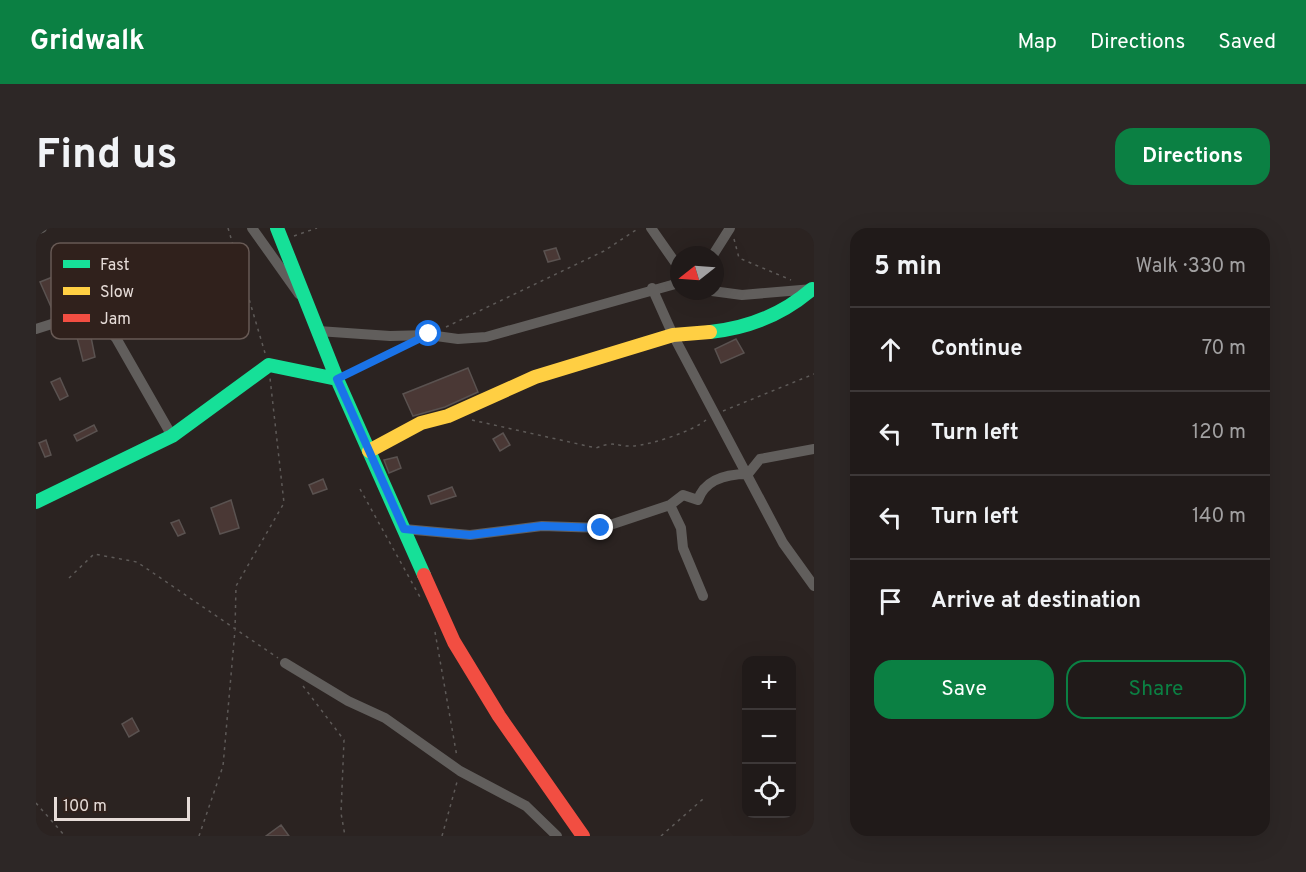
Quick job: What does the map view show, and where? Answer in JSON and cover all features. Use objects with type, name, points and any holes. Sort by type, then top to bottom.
[{"type":"street","points":[[36,230],[42,228]]},
{"type":"street","points":[[252,228],[307,305]]},
{"type":"street","points":[[651,228],[670,255]]},
{"type":"street","points":[[721,246],[732,233]]},
{"type":"street","points":[[280,234],[337,379],[454,642],[473,676],[583,836]]},
{"type":"street","points":[[318,331],[390,336],[429,334],[458,339],[486,338],[652,288],[670,285]]},
{"type":"street","points":[[652,288],[673,335],[783,543],[814,586]]},
{"type":"street","points":[[369,451],[421,423],[448,416],[535,376],[673,335],[738,329],[777,314],[796,303],[813,289]]},
{"type":"street","points":[[724,293],[742,295],[813,289]]},
{"type":"street","points":[[36,329],[51,324]]},
{"type":"street","points":[[118,339],[172,436]]},
{"type":"street","points":[[36,502],[172,436],[269,365],[337,379]]},
{"type":"street","points":[[748,474],[760,459],[814,449]]},
{"type":"street","points":[[404,529],[470,535],[542,526],[601,528],[670,505],[683,495],[698,500],[701,490],[727,474],[748,474]]},
{"type":"street","points":[[670,505],[681,528],[683,548],[704,596]]},
{"type":"street","points":[[285,663],[348,700],[385,718],[460,771],[526,806],[557,836]]},
{"type":"path","points":[[228,228],[232,243]]},
{"type":"path","points":[[280,234],[317,228]]},
{"type":"path","points":[[429,334],[604,251],[639,228]]},
{"type":"path","points":[[732,233],[739,258],[791,280]]},
{"type":"path","points":[[199,836],[223,766],[235,630],[236,586],[284,503],[269,365],[249,298]]},
{"type":"path","points":[[337,379],[409,344]]},
{"type":"path","points":[[466,419],[596,448],[611,442],[632,446],[651,442],[701,424],[715,414],[755,400],[814,374]]},
{"type":"path","points":[[360,489],[422,601]]},
{"type":"path","points":[[69,578],[94,554],[137,562],[285,663]]},
{"type":"path","points":[[435,633],[460,771],[442,836]]},
{"type":"path","points":[[298,680],[344,740],[341,813],[345,836]]},
{"type":"path","points":[[661,836],[703,799]]},
{"type":"path","points":[[36,803],[65,836]]},
{"type":"building","points":[[556,248],[560,259],[548,262],[544,251]]},
{"type":"building","points":[[51,278],[51,307],[40,282]]},
{"type":"building","points":[[78,339],[91,339],[95,357],[83,361]]},
{"type":"building","points":[[736,339],[744,353],[721,363],[715,349]]},
{"type":"building","points":[[468,368],[478,392],[445,407],[413,416],[403,394]]},
{"type":"building","points":[[60,378],[68,396],[60,400],[51,382]]},
{"type":"building","points":[[94,425],[97,431],[77,441],[74,435]]},
{"type":"building","points":[[503,433],[510,445],[500,451],[493,439]]},
{"type":"building","points":[[46,440],[51,455],[45,457],[39,443]]},
{"type":"building","points":[[397,457],[401,468],[389,473],[384,460]]},
{"type":"building","points":[[323,479],[327,489],[313,494],[309,485]]},
{"type":"building","points":[[452,487],[456,496],[431,504],[428,496]]},
{"type":"building","points":[[231,500],[239,528],[220,534],[211,508]]},
{"type":"building","points":[[179,520],[185,533],[178,536],[171,523]]},
{"type":"building","points":[[132,718],[139,731],[129,737],[122,724]]},
{"type":"building","points":[[281,825],[289,836],[266,836]]},
{"type":"traffic: fast","points":[[277,228],[337,379],[424,575]]},
{"type":"traffic: fast","points":[[710,332],[764,319],[789,306],[812,289]]},
{"type":"traffic: fast","points":[[36,502],[172,436],[269,365],[337,379]]},
{"type":"traffic: slow","points":[[369,451],[421,423],[448,416],[535,377],[673,335],[710,332]]},
{"type":"traffic: jam","points":[[424,575],[454,642],[499,716],[583,836]]},
{"type":"route","points":[[429,334],[337,379],[404,529],[470,535],[542,526],[601,528]]}]
